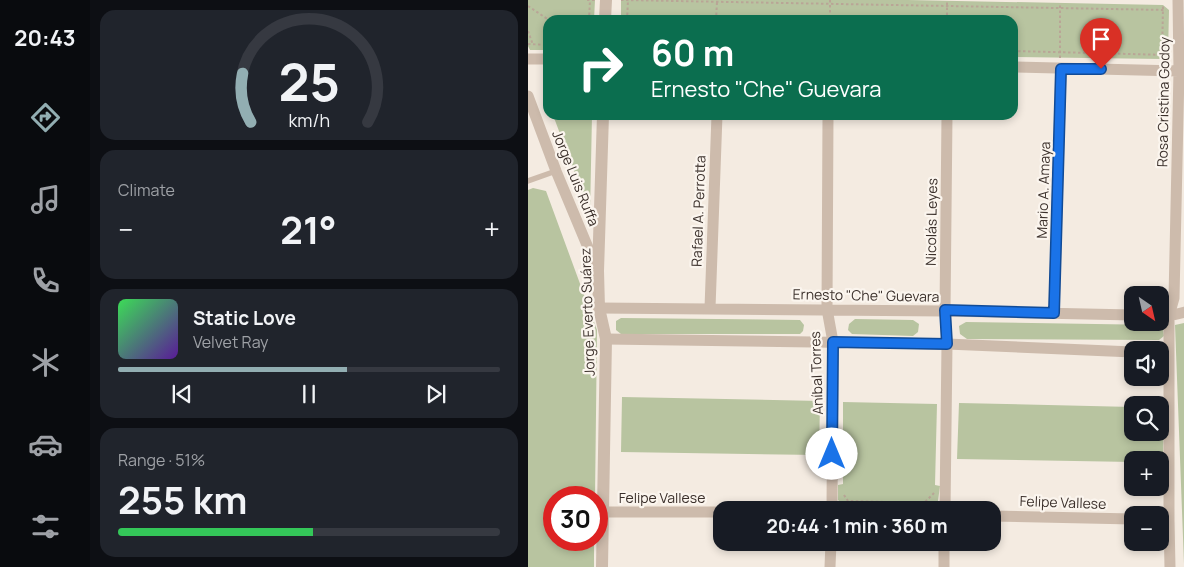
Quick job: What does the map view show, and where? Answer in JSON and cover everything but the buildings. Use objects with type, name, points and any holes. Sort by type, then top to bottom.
[{"type":"street","points":[[606,0],[606,15]]},
{"type":"street","name":"Rosa Cristina Godoy","points":[[1169,307],[1174,298],[1180,203],[1182,72],[1178,0]]},
{"type":"street","points":[[528,59],[543,59]]},
{"type":"street","points":[[1018,67],[1061,63],[1182,72]]},
{"type":"street","name":"Mario A. Amaya","points":[[1054,313],[1061,63]]},
{"type":"street","name":"Jorge Luis Ruffa","points":[[528,96],[556,171],[598,271]]},
{"type":"street","name":"Jorge Everto Suárez","points":[[603,120],[598,271],[599,308],[606,339],[603,486]]},
{"type":"street","name":"Rafael A. Perrotta","points":[[710,308],[717,120]]},
{"type":"street","name":"Aníbal Torres","points":[[828,120],[827,309],[833,342],[832,501]]},
{"type":"street","name":"Nicolás Leyes","points":[[945,501],[947,120]]},
{"type":"street","points":[[1180,203],[1184,224]]},
{"type":"street","name":"Ernesto \"Che\" Guevara","points":[[599,308],[945,310],[1124,315]]},
{"type":"street","points":[[1169,315],[1184,312]]},
{"type":"street","points":[[606,339],[947,344],[1124,352]]},
{"type":"street","name":"Rosa Cristina Godoy","points":[[1165,386],[1165,506]]},
{"type":"street","name":"Felipe Vallese","points":[[608,512],[713,512]]},
{"type":"street","name":"Felipe Vallese","points":[[1001,516],[1124,519]]},
{"type":"street","name":"Jorge Everto Suárez","points":[[602,551],[602,567]]},
{"type":"street","points":[[830,567],[831,551]]},
{"type":"street","points":[[944,551],[944,567]]},
{"type":"street","name":"Rosa Cristina Godoy","points":[[1168,551],[1170,567]]},
{"type":"lane","points":[[528,181],[556,171]]},
{"type":"path","points":[[589,15],[588,0],[595,0]]},
{"type":"path","points":[[621,0],[830,2],[1168,10]]},
{"type":"path","points":[[627,15],[628,0]]},
{"type":"path","points":[[716,15],[717,1]]},
{"type":"path","points":[[947,1],[947,15]]},
{"type":"path","points":[[830,2],[830,15]]},
{"type":"path","points":[[1060,3],[1061,63]]},
{"type":"path","points":[[1162,59],[1163,5]]},
{"type":"path","points":[[528,6],[543,16]]},
{"type":"path","points":[[528,31],[532,45]]},
{"type":"path","points":[[528,44],[543,45]]},
{"type":"path","points":[[1018,52],[1168,54]]},
{"type":"path","points":[[843,493],[848,501],[924,503],[934,492]]},
{"type":"green space","points":[[528,0],[595,0],[594,15],[543,15],[543,50],[530,50],[528,46]]},
{"type":"green space","points":[[621,0],[908,0],[1163,5],[1169,10],[1168,55],[1162,59],[1018,57],[1018,15],[621,15]]},
{"type":"green space","points":[[555,120],[592,120],[590,214]]},
{"type":"green space","points":[[533,188],[546,191],[597,330],[595,486],[543,486],[543,551],[594,551],[594,567],[528,567],[528,190]]},
{"type":"green space","points":[[621,318],[800,320],[804,325],[803,331],[800,334],[621,334],[616,330],[616,321]]},
{"type":"green space","points":[[855,319],[913,320],[919,324],[918,332],[913,336],[852,334],[848,330],[849,324]]},
{"type":"green space","points":[[966,322],[1124,324],[1124,331],[1163,331],[1164,336],[1159,340],[967,339],[960,334],[959,326]]},
{"type":"green space","points":[[1185,323],[1184,564],[1175,325]]},
{"type":"green space","points":[[622,397],[820,401],[819,455],[621,452]]},
{"type":"green space","points":[[843,402],[937,404],[935,485],[940,486],[938,501],[839,501],[838,485],[843,484]]},
{"type":"green space","points":[[959,403],[1124,407],[1124,441],[1163,441],[1163,451],[1124,451],[1124,462],[957,459]]},
{"type":"route","points":[[832,454],[833,342],[947,344],[945,310],[1054,313],[1061,69],[1101,69]]}]
